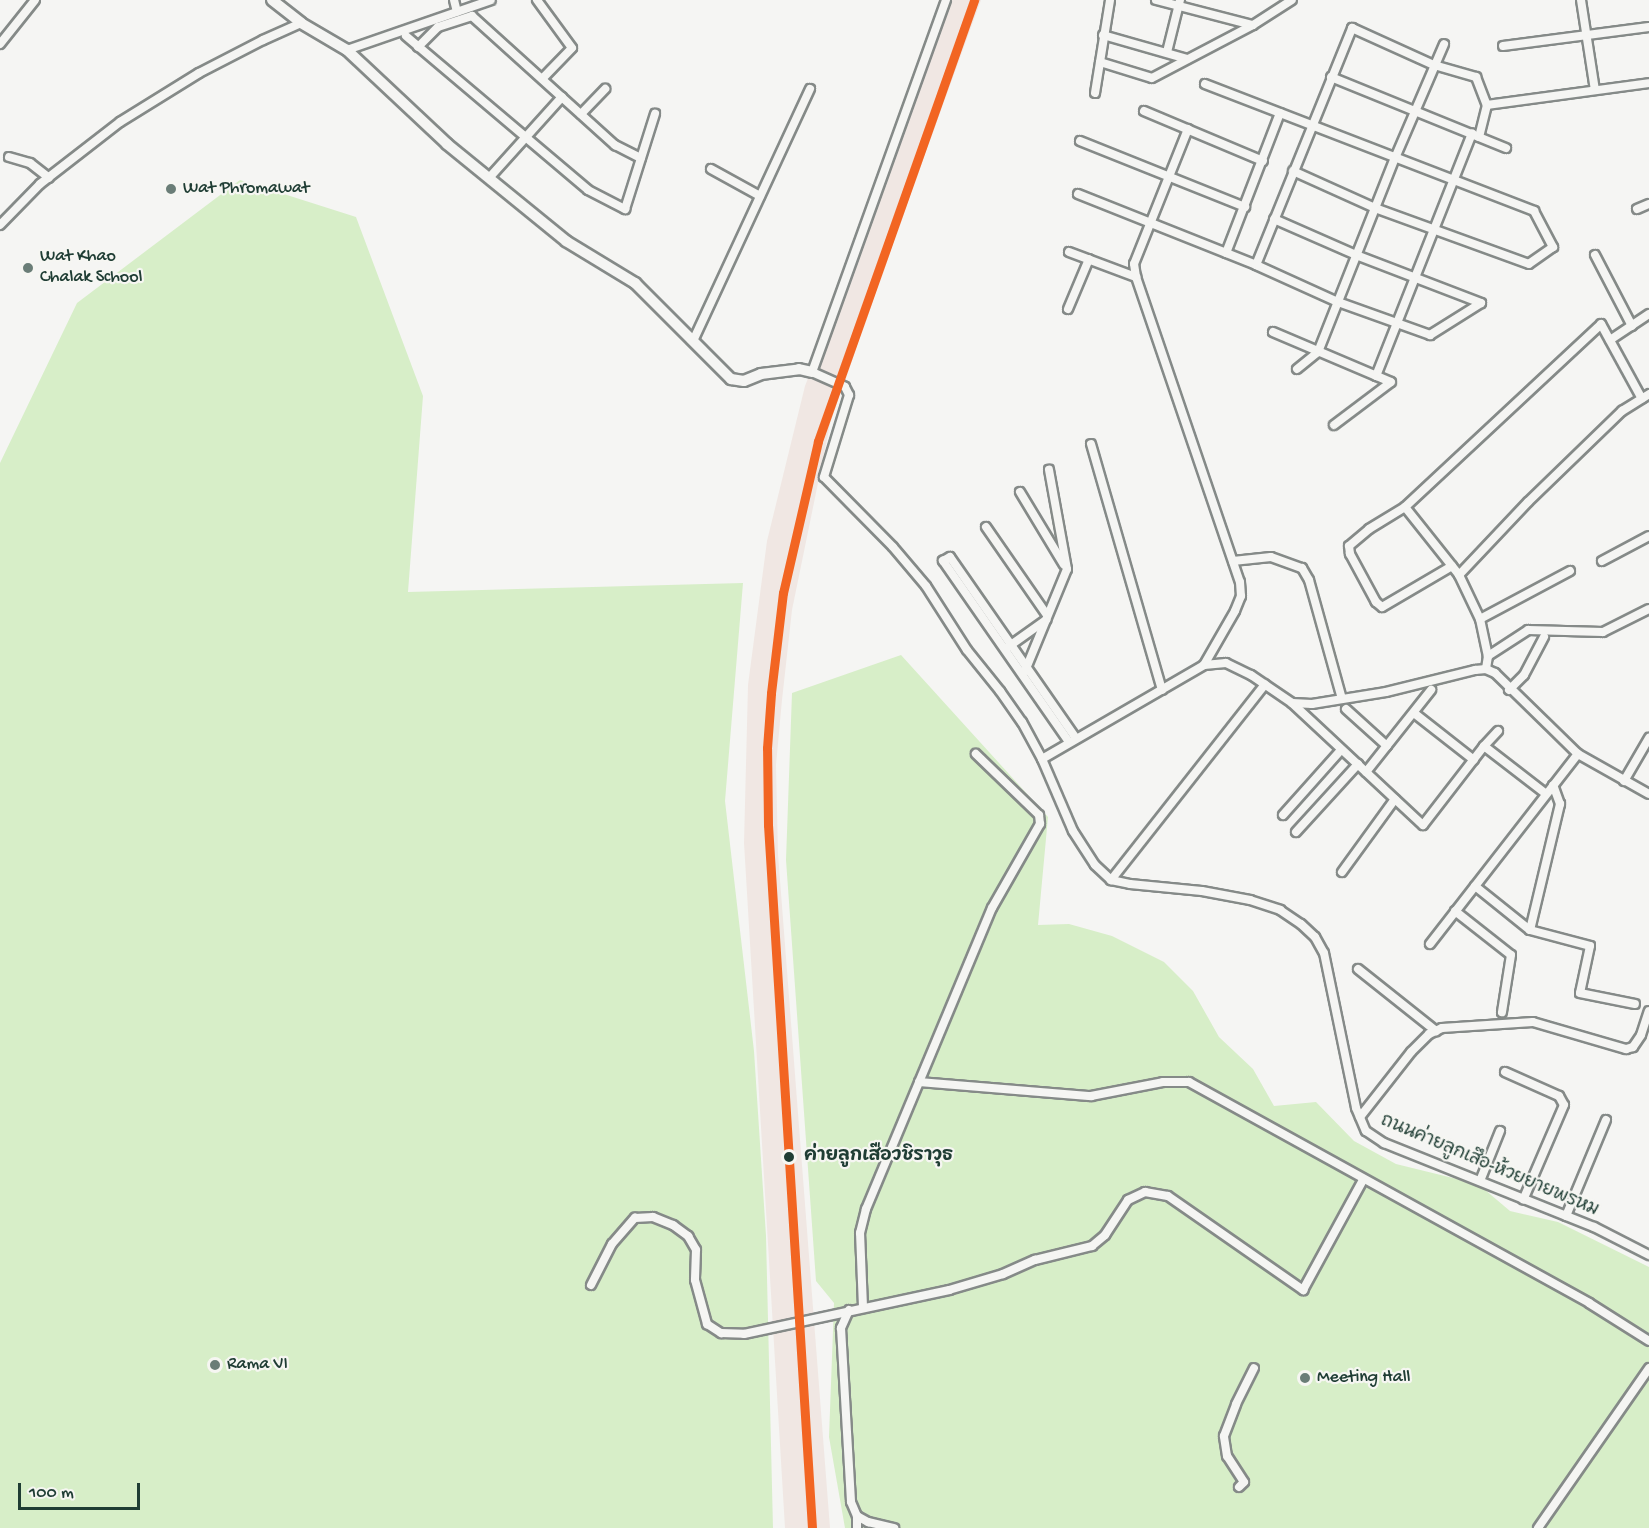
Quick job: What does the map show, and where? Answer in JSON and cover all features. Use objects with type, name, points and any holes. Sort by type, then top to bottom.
[{"type":"street","points":[[0,45],[35,0]]},
{"type":"street","points":[[272,0],[301,23],[347,50],[447,144],[566,241],[635,283],[731,380],[744,381],[761,374],[799,369],[812,372],[845,387],[849,395],[824,477],[893,547],[926,586],[967,650],[1022,722],[1042,759],[1073,831],[1095,866],[1111,880],[1265,684]]},
{"type":"street","points":[[454,0],[457,12]]},
{"type":"street","points":[[347,50],[491,0]]},
{"type":"street","points":[[537,0],[572,48],[542,79]]},
{"type":"street","points":[[812,372],[946,0]]},
{"type":"street","points":[[1095,93],[1110,0]]},
{"type":"street","points":[[1156,0],[1180,3],[1253,25]]},
{"type":"street","points":[[1100,62],[1152,78],[1253,25],[1293,0]]},
{"type":"street","points":[[1581,0],[1595,90]]},
{"type":"street","points":[[1167,51],[1180,3]]},
{"type":"street","points":[[418,46],[438,27],[472,16],[615,146],[641,158]]},
{"type":"street","points":[[0,225],[49,178],[120,122],[189,79],[301,23]]},
{"type":"street","points":[[1503,46],[1649,27]]},
{"type":"street","points":[[1256,264],[1352,28],[1434,65],[1476,77],[1487,105],[1376,376]]},
{"type":"street","points":[[1103,35],[1167,51],[1187,59]]},
{"type":"street","points":[[406,36],[588,190],[625,209],[655,114]]},
{"type":"street","points":[[1297,369],[1318,352],[1395,158],[1444,44]]},
{"type":"street","points":[[1331,77],[1506,148]]},
{"type":"street","points":[[1487,105],[1649,83]]},
{"type":"street","points":[[1205,84],[1534,211],[1553,247],[1528,264],[1375,208],[1293,171]]},
{"type":"street","points":[[581,114],[604,89]]},
{"type":"street","points":[[693,341],[810,89]]},
{"type":"street","points":[[489,178],[562,97]]},
{"type":"street","points":[[1144,111],[1263,161]]},
{"type":"street","points":[[1226,253],[1280,113]]},
{"type":"street","points":[[1188,129],[1134,264],[1136,277],[1240,582],[1240,596],[1235,611],[1204,665]]},
{"type":"street","points":[[1080,141],[1245,207]]},
{"type":"street","points":[[9,157],[30,163],[49,178]]},
{"type":"street","points":[[711,169],[760,196]]},
{"type":"street","points":[[1078,194],[1256,264],[1338,302],[1430,335],[1481,303],[1356,255],[1274,219]]},
{"type":"street","points":[[1636,209],[1649,204]]},
{"type":"street","points":[[1069,252],[1136,277]]},
{"type":"street","points":[[1595,255],[1632,326]]},
{"type":"street","points":[[1068,309],[1089,259]]},
{"type":"street","points":[[1610,340],[1649,314]]},
{"type":"street","points":[[1452,566],[1387,606],[1379,605],[1350,554],[1349,546],[1369,529],[1405,507],[1601,324],[1646,396],[1622,411],[1528,502],[1459,575]]},
{"type":"street","points":[[1273,332],[1391,382],[1334,425]]},
{"type":"street","points":[[1091,444],[1162,690]]},
{"type":"street","points":[[1025,671],[1067,569],[1049,470]]},
{"type":"street","points":[[1020,492],[1067,569]]},
{"type":"street","points":[[1405,507],[1459,575],[1480,619],[1488,657],[1486,669]]},
{"type":"street","points":[[986,527],[1046,617]]},
{"type":"street","points":[[1602,561],[1649,536]]},
{"type":"street","points":[[974,598],[943,561],[950,556],[974,598],[1072,740]]},
{"type":"street","points":[[1233,561],[1271,557],[1302,568],[1309,580],[1342,699]]},
{"type":"street","points":[[1480,619],[1570,571]]},
{"type":"street","points":[[1488,657],[1528,630],[1604,632],[1649,609]]},
{"type":"street","points":[[1008,647],[1046,617]]},
{"type":"street","points":[[1509,690],[1524,675],[1544,637]]},
{"type":"street","points":[[1042,759],[1204,665],[1226,663],[1265,684],[1292,703],[1423,825],[1497,731]]},
{"type":"street","points":[[1292,703],[1312,704],[1386,692],[1486,669],[1495,673],[1509,690],[1578,754],[1649,794]]},
{"type":"street","points":[[1366,772],[1431,690]]},
{"type":"street","points":[[1346,709],[1387,746]]},
{"type":"street","points":[[1414,713],[1474,760]]},
{"type":"street","points":[[1624,781],[1649,738]]},
{"type":"street","points":[[1484,746],[1546,794]]},
{"type":"street","points":[[1283,815],[1341,750]]},
{"type":"street","points":[[862,1307],[862,1222],[992,908],[1040,824],[1039,815],[976,754]]},
{"type":"street","points":[[1430,944],[1578,754]]},
{"type":"street","points":[[1296,832],[1358,764]]},
{"type":"street","points":[[1530,930],[1560,804],[1560,797],[1553,785]]},
{"type":"street","points":[[1342,872],[1395,799]]},
{"type":"street","name":"ถนนค่ายลูกเสึอ-ห้วยยายพรหม","points":[[1111,880],[1250,900],[1280,910],[1301,924],[1315,937],[1324,953],[1336,1021],[1360,1117],[1366,1131],[1384,1143],[1566,1216],[1649,1255]]},
{"type":"street","points":[[1475,886],[1530,930],[1590,946],[1580,993],[1635,1004]]},
{"type":"street","points":[[1455,911],[1511,955],[1502,1012]]},
{"type":"street","points":[[1358,969],[1436,1030]]},
{"type":"street","points":[[1360,1117],[1411,1052],[1436,1030],[1533,1022],[1626,1049],[1633,1047],[1641,1035],[1649,1011]]},
{"type":"street","points":[[1505,1072],[1559,1096],[1564,1105],[1523,1200]]},
{"type":"street","points":[[919,1082],[1090,1096],[1162,1082],[1189,1082],[1589,1303],[1649,1341]]},
{"type":"street","points":[[1566,1216],[1606,1120]]},
{"type":"street","points":[[1480,1181],[1500,1131]]},
{"type":"street","points":[[591,1285],[612,1244],[634,1218],[653,1217],[673,1225],[688,1236],[696,1250],[695,1280],[707,1324],[721,1333],[744,1335],[862,1307],[949,1290],[1003,1274],[1035,1260],[1092,1246],[1105,1235],[1128,1200],[1145,1192],[1168,1196],[1303,1290],[1363,1180]]},
{"type":"street","points":[[849,1310],[841,1328],[851,1502],[857,1516],[857,1528]]},
{"type":"street","points":[[1239,1487],[1244,1482],[1227,1456],[1224,1436],[1236,1404],[1254,1368]]},
{"type":"street","points":[[1538,1528],[1649,1368]]},
{"type":"street","points":[[857,1516],[868,1522],[894,1528]]},
{"type":"shaded area","points":[[950,0],[981,0],[834,405],[792,610],[782,700],[776,765],[778,854],[830,1528],[785,1528],[744,843],[748,685],[767,541],[805,386],[894,159]]},
{"type":"green space","points":[[240,180],[356,217],[423,396],[408,592],[743,583],[725,801],[754,1051],[766,1236],[773,1528],[0,1528],[0,463],[77,303]]},
{"type":"green space","name":"ค่ายลูกเสือวชิราวุธ","points":[[901,655],[1048,817],[1038,925],[1069,924],[1112,936],[1164,962],[1193,991],[1219,1037],[1253,1069],[1274,1106],[1316,1102],[1354,1141],[1396,1164],[1457,1179],[1484,1189],[1510,1211],[1558,1222],[1649,1267],[1649,1528],[845,1528],[829,1437],[834,1303],[816,1281],[786,860],[792,693]]},
{"type":"transit line","points":[[812,1528],[768,825],[767,748],[771,693],[783,593],[818,441],[974,0]]},
{"type":"place","name":"Wat Phromawat","points":[[171,189]]},
{"type":"place","name":"Wat Khao Chalak School","points":[[28,268]]},
{"type":"place","name":"ค่ายลูกเสือวชิราวุธ","points":[[789,1157]]},
{"type":"place","name":"Rama VI","points":[[215,1365]]},
{"type":"place","name":"Meeting Hall","points":[[1305,1378]]}]
